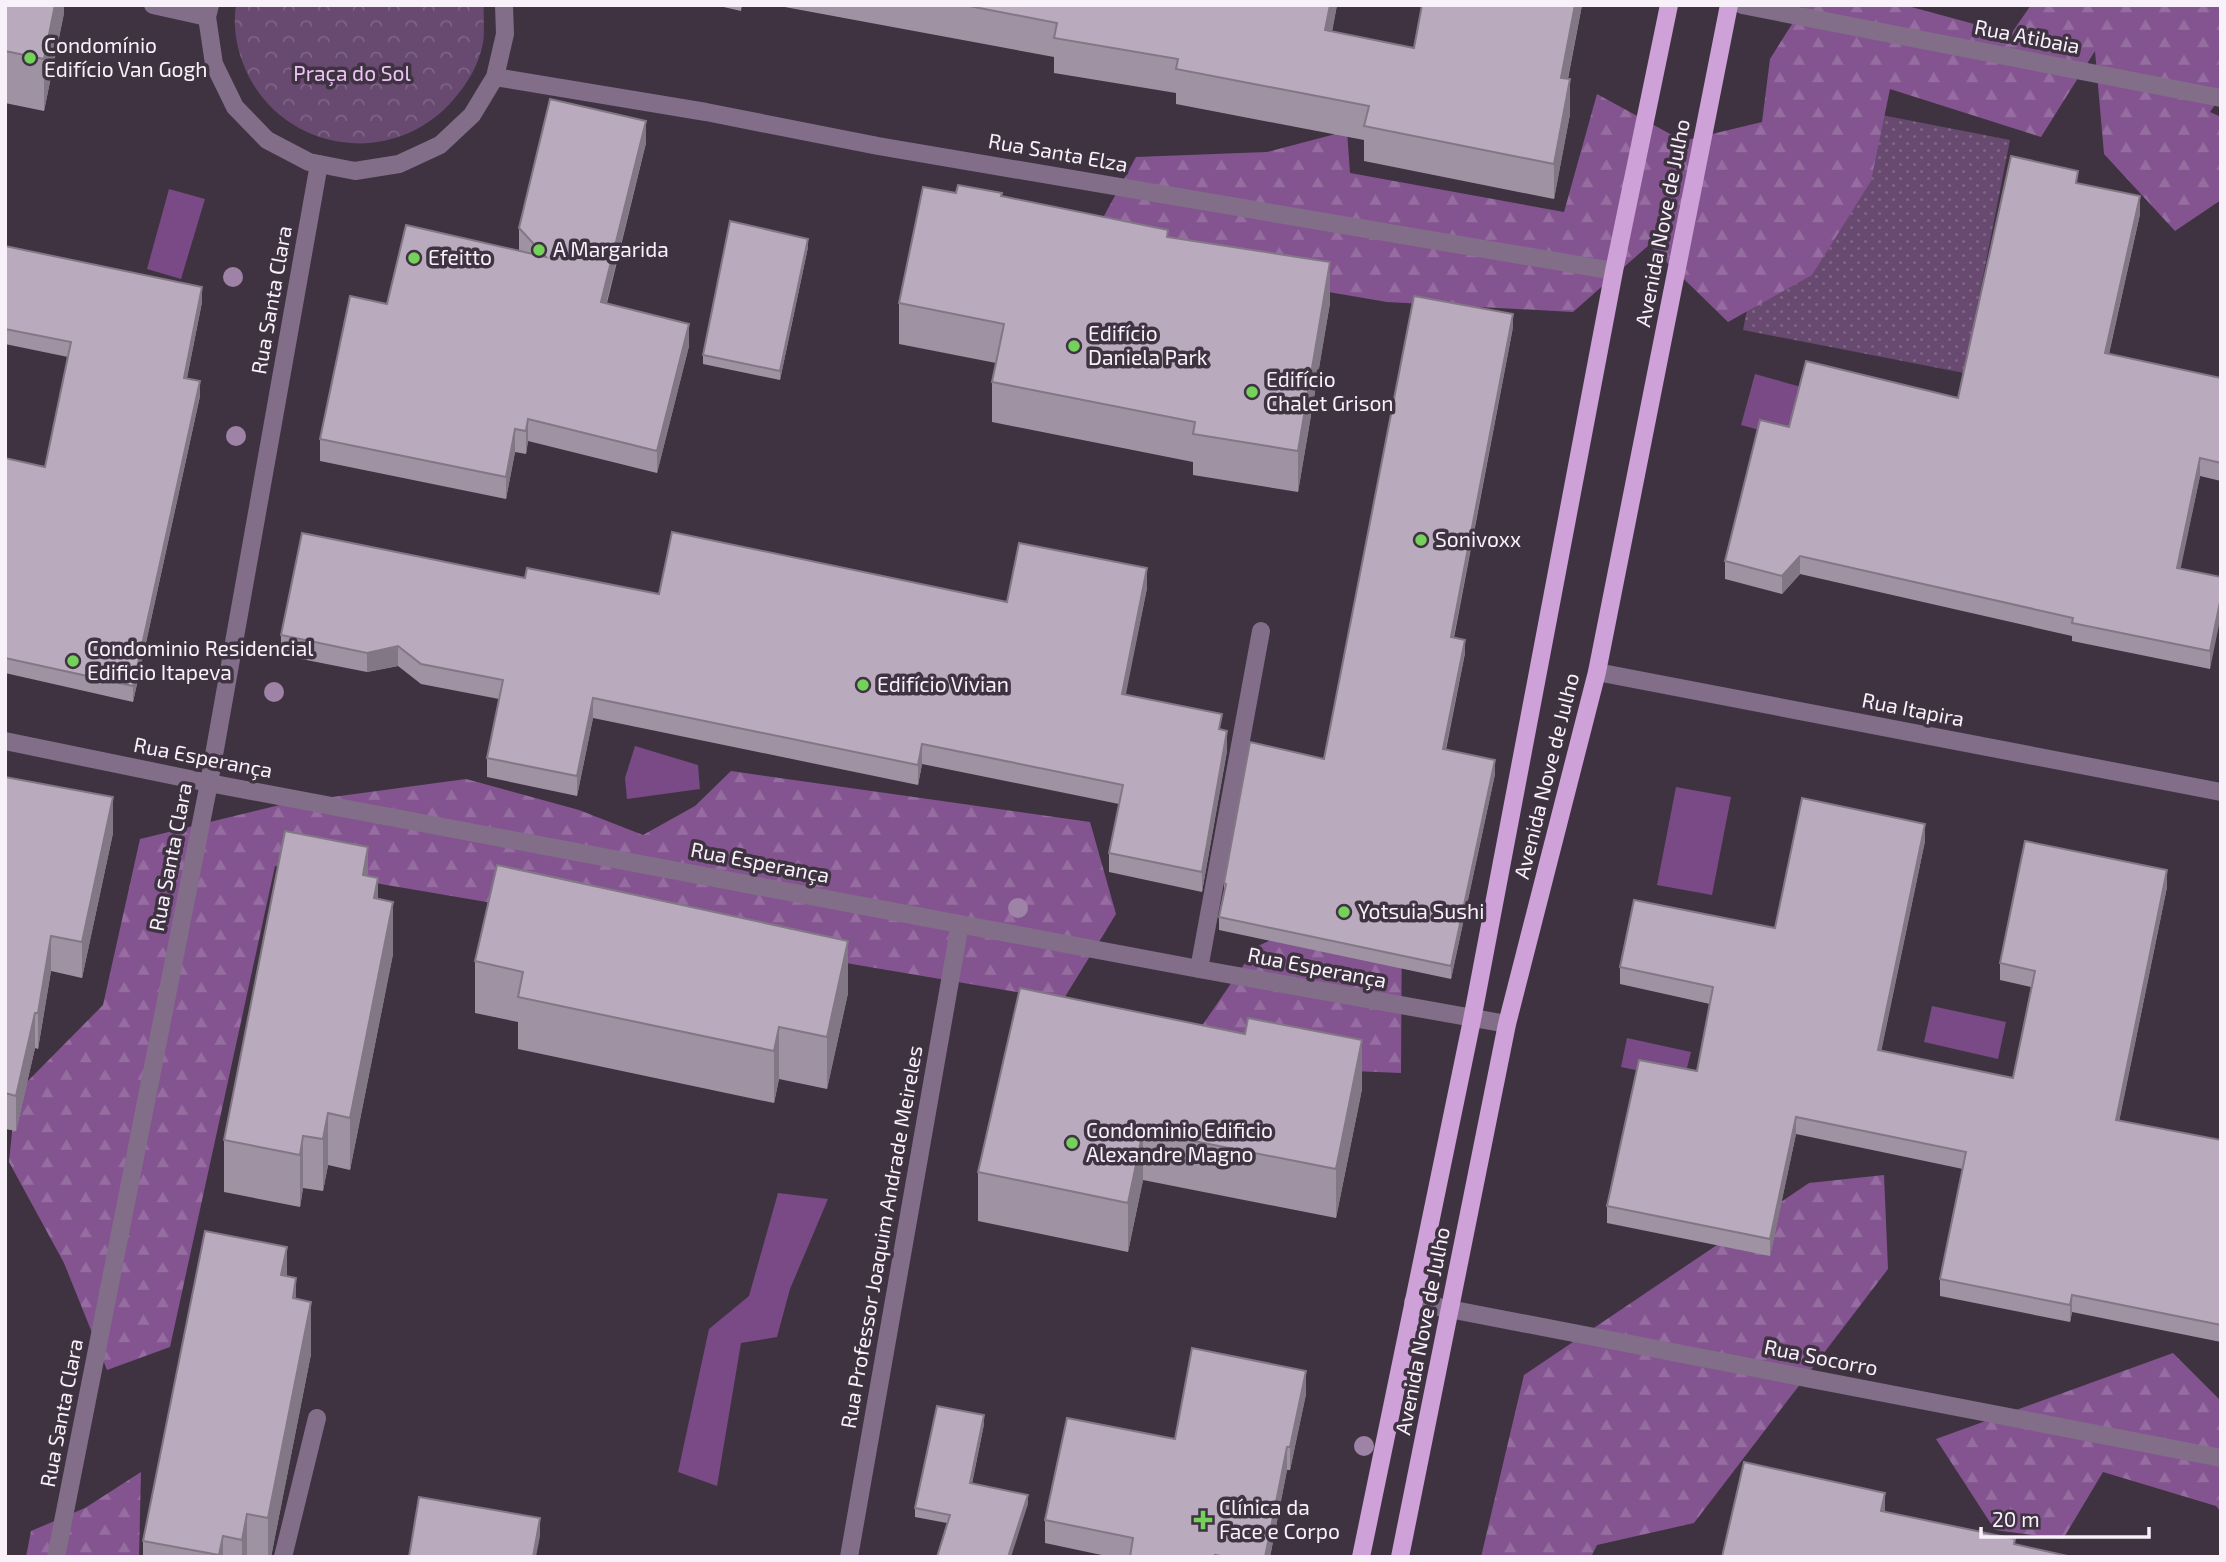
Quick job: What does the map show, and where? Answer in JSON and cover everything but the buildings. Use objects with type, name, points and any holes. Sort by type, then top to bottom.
[{"type":"main road","name":"Avenida Nove de Julho","points":[[1362,1557],[1472,1020],[1614,271],[1669,5]]},
{"type":"main road","name":"Avenida Nove de Julho","points":[[1400,1557],[1507,1024],[1597,672],[1729,5]]},
{"type":"street","points":[[153,5],[209,11],[214,64],[235,107],[267,140],[309,162],[355,171],[399,164],[440,145],[472,115],[495,77],[505,34],[504,5]]},
{"type":"street","name":"Rua Atibaia","points":[[1742,5],[2221,98]]},
{"type":"street","name":"Rua Santa Elza","points":[[495,77],[706,112],[878,146],[1614,271]]},
{"type":"street","name":"Rua Santa Clara","points":[[56,1557],[209,783],[319,164]]},
{"type":"street","points":[[1199,969],[1261,631]]},
{"type":"street","name":"Rua Itapira","points":[[1597,672],[2221,792]]},
{"type":"street","name":"Rua Esperança","points":[[5,741],[209,783],[1472,1020],[1507,1024]]},
{"type":"street","name":"Rua Professor Joaquim Andrade Meireles","points":[[849,1557],[960,924]]},
{"type":"street","name":"Rua Socorro","points":[[1413,1302],[2221,1458]]},
{"type":"street","points":[[283,1557],[317,1418]]},
{"type":"green space","name":"Praça do Sol","points":[[236,5],[484,5],[483,43],[476,66],[464,86],[431,121],[404,135],[375,142],[346,143],[317,136],[291,123],[268,103],[249,77],[242,60],[235,33]]},
{"type":"green space","points":[[1804,5],[1904,5],[2011,34],[2031,5],[2221,5],[2221,96],[2210,112],[2221,117],[2221,200],[2175,231],[2104,154],[2095,51],[2041,137],[1890,89],[1871,181],[1812,275],[1728,322],[1649,245],[1573,312],[1387,302],[1205,271],[1104,216],[1136,157],[1267,152],[1347,131],[1350,173],[1564,212],[1597,94],[1683,141],[1762,122],[1770,59]]},
{"type":"green space","points":[[1789,97],[2010,140],[1964,373],[1743,330]]},
{"type":"green space","points":[[731,771],[1090,822],[1116,914],[1063,1000],[275,866],[170,1347],[107,1370],[64,1263],[9,1162],[16,1093],[103,1005],[140,839],[288,803],[466,779],[579,810],[643,835],[695,806]]},
{"type":"green space","points":[[1402,907],[1401,1073],[1304,1069],[1197,1033],[1256,947],[1286,933]]},
{"type":"green space","points":[[1884,1175],[1888,1269],[1694,1523],[1597,1545],[1591,1557],[1481,1557],[1524,1375],[1809,1183]]},
{"type":"green space","points":[[2173,1353],[2221,1401],[2221,1512],[2216,1506],[2103,1472],[2063,1539],[1995,1530],[1936,1439]]},
{"type":"green space","points":[[141,1472],[139,1557],[26,1557],[31,1531],[85,1508]]},
{"type":"shaded area","points":[[169,189],[205,199],[181,279],[147,269]]},
{"type":"shaded area","points":[[1755,374],[1808,389],[1793,439],[1741,425]]},
{"type":"shaded area","points":[[635,746],[698,765],[700,789],[627,799],[625,778]]},
{"type":"shaded area","points":[[1676,787],[1731,797],[1712,895],[1657,885]]},
{"type":"shaded area","points":[[1932,1006],[2006,1022],[1998,1059],[1924,1042]]},
{"type":"shaded area","points":[[1627,1038],[1691,1052],[1684,1080],[1621,1067]]},
{"type":"shaded area","points":[[778,1193],[828,1199],[790,1289],[777,1337],[741,1343],[717,1486],[678,1472],[709,1329],[749,1296]]},
{"type":"place","name":"Condomínio Edifício Van Gogh","points":[[30,58]]},
{"type":"place","name":"A Margarida","points":[[539,250]]},
{"type":"place","name":"Efeitto","points":[[414,258]]},
{"type":"place","name":"Edifício Daniela Park","points":[[1074,346]]},
{"type":"place","name":"Edifício Chalet Grison","points":[[1252,392]]},
{"type":"place","name":"Sonivoxx","points":[[1421,540]]},
{"type":"place","name":"Condominio Residencial Edificio Itapeva","points":[[73,661]]},
{"type":"place","name":"Edifício Vivian","points":[[863,685]]},
{"type":"place","name":"Yotsuia Sushi","points":[[1344,912]]},
{"type":"place","name":"Condominio Edificio Alexandre Magno","points":[[1072,1143]]},
{"type":"place","name":"Clínica da Face e Corpo","points":[[1203,1520]]}]
